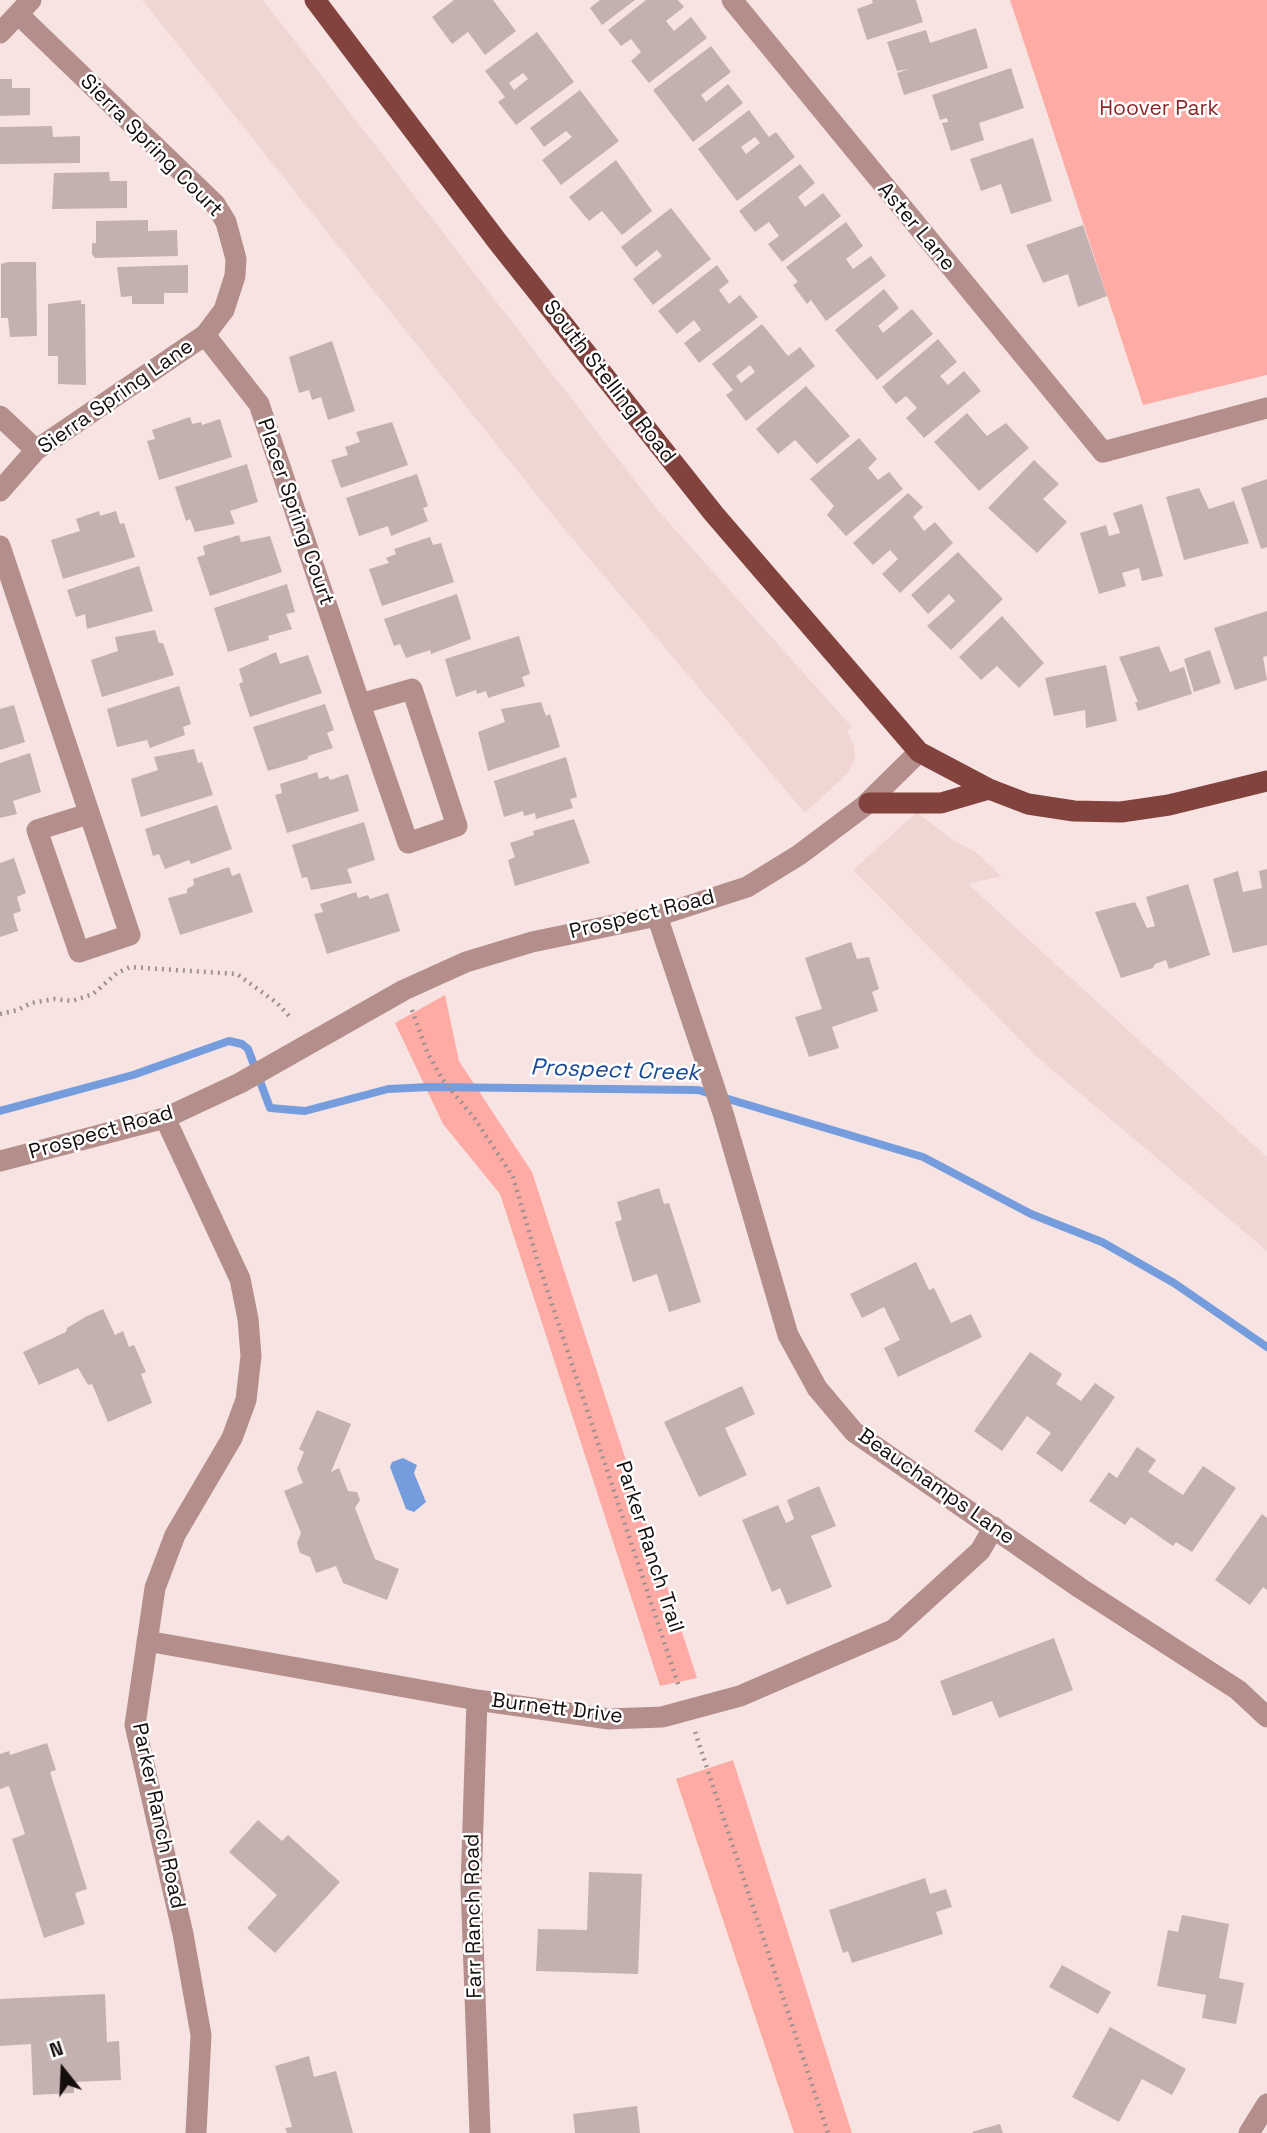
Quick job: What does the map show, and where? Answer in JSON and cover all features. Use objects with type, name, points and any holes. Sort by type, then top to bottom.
[{"type":"main road","name":"South Stelling Road","points":[[315,0],[497,241],[714,514],[919,752]]},
{"type":"main road","points":[[919,752],[989,789],[1028,804],[1074,811],[1121,812],[1169,805],[1267,781]]},
{"type":"main road","points":[[869,803],[941,803],[989,789]]},
{"type":"street","name":"Aster Lane","points":[[732,0],[1102,452],[1267,408]]},
{"type":"street","name":"Sierra Spring Court","points":[[0,33],[25,7],[215,204],[226,222],[236,259],[235,276],[224,310],[205,335]]},
{"type":"street","name":"Sierra Spring Lane","points":[[0,491],[36,450],[205,335]]},
{"type":"street","name":"Placer Spring Court","points":[[205,335],[259,404],[360,704],[408,843],[457,826],[412,689],[360,704]]},
{"type":"street","points":[[0,416],[36,450]]},
{"type":"street","points":[[0,546],[130,935],[79,952],[37,830],[88,814]]},
{"type":"street","name":"Prospect Road","points":[[0,1161],[166,1118],[240,1083],[283,1056],[404,990],[466,962],[532,942],[657,916],[747,887],[799,855],[869,803],[919,752]]},
{"type":"street","name":"Beauchamps Lane","points":[[657,916],[723,1114],[788,1335],[817,1388],[854,1432],[1080,1588],[1238,1690],[1267,1717]]},
{"type":"street","name":"Parker Ranch Road","points":[[166,1118],[240,1279],[248,1319],[251,1356],[246,1400],[232,1438],[175,1535],[155,1588],[135,1725],[183,1934],[201,2035],[196,2133]]},
{"type":"street","name":"Burnett Drive","points":[[148,1641],[477,1700],[609,1719],[662,1717],[740,1696],[893,1630],[980,1551],[994,1527]]},
{"type":"street","name":"Farr Ranch Road","points":[[477,1700],[471,1886],[480,2133]]},
{"type":"street","points":[[1249,2133],[1267,2104]]},
{"type":"path","points":[[0,1014],[18,1010],[31,1003],[54,999],[72,1000],[93,994],[117,973],[130,967],[237,974],[290,1017]]},
{"type":"path","name":"Parker Ranch Trail","points":[[404,990],[428,1054],[443,1080],[453,1096],[475,1119],[513,1177],[541,1272],[828,2133]]},
{"type":"shaded area","points":[[142,0],[263,0],[656,508],[852,727],[847,731],[854,746],[855,759],[848,773],[805,813],[560,524]]},
{"type":"shaded area","points":[[917,812],[950,838],[977,853],[1001,876],[968,884],[1267,1157],[1267,1251],[1038,1058],[853,870]]},
{"type":"green space","name":"Hoover Park","points":[[1010,0],[1267,0],[1267,375],[1143,405]]},
{"type":"green space","points":[[445,995],[459,1061],[532,1172],[697,1678],[660,1686],[500,1194],[443,1124],[395,1023]]},
{"type":"green space","points":[[733,1760],[852,2133],[794,2133],[676,1779]]},
{"type":"water","points":[[403,1458],[417,1465],[414,1473],[426,1502],[414,1512],[406,1509],[390,1467],[392,1462]]},
{"type":"building","points":[[454,0],[493,0],[516,31],[485,55],[468,32],[452,44],[432,17]]},
{"type":"building","points":[[600,0],[635,0],[602,25],[590,8]]},
{"type":"building","points":[[646,0],[678,0],[684,7],[666,21],[674,31],[691,17],[707,38],[649,83],[631,61],[641,52],[631,39],[621,46],[608,30]]},
{"type":"building","points":[[872,0],[916,0],[923,22],[867,40],[857,9],[873,3]]},
{"type":"building","points":[[976,28],[988,68],[904,95],[897,73],[908,69],[897,71],[887,42],[926,30],[930,43]]},
{"type":"building","points":[[537,32],[574,82],[516,125],[498,102],[505,97],[485,71]],"holes":[[[523,73],[528,79],[514,90],[509,83]]]},
{"type":"building","points":[[711,46],[731,72],[701,95],[706,102],[728,84],[743,103],[693,142],[653,90]]},
{"type":"building","points":[[1011,68],[1024,108],[979,123],[984,140],[951,151],[942,123],[948,122],[947,118],[940,120],[932,95]]},
{"type":"building","points":[[0,79],[12,79],[12,88],[30,88],[30,115],[0,116]]},
{"type":"building","points":[[580,90],[619,141],[561,185],[542,160],[572,137],[566,131],[544,147],[530,128]]},
{"type":"building","points":[[749,110],[769,137],[776,132],[795,157],[737,201],[698,149]],"holes":[[[755,137],[760,143],[746,154],[741,147]]]},
{"type":"building","points":[[52,126],[53,137],[80,136],[80,163],[0,164],[0,127]]},
{"type":"building","points":[[1033,138],[1052,201],[1011,214],[1001,184],[981,191],[970,159]]},
{"type":"building","points":[[616,160],[652,211],[622,235],[602,211],[589,221],[569,197]]},
{"type":"building","points":[[800,164],[815,183],[798,197],[805,207],[823,193],[841,216],[782,262],[768,244],[779,236],[769,222],[755,232],[739,211]]},
{"type":"building","points":[[109,172],[110,181],[127,181],[127,208],[52,209],[54,173]]},
{"type":"building","points":[[671,208],[711,259],[653,305],[633,279],[662,256],[657,250],[636,267],[621,247]]},
{"type":"building","points":[[148,220],[148,231],[177,230],[178,256],[95,258],[92,254],[92,243],[96,243],[96,221]]},
{"type":"building","points":[[846,222],[863,246],[846,259],[853,269],[871,256],[886,276],[826,321],[811,300],[807,304],[793,285],[798,282],[786,267]]},
{"type":"building","points":[[1083,225],[1107,296],[1078,307],[1068,274],[1043,283],[1026,245]]},
{"type":"building","points":[[36,262],[37,336],[10,337],[8,318],[1,318],[1,264]]},
{"type":"building","points":[[188,265],[188,293],[164,293],[164,304],[132,304],[132,296],[121,297],[117,267]]},
{"type":"building","points":[[717,265],[729,282],[719,290],[729,304],[740,295],[758,317],[699,363],[684,343],[701,330],[694,320],[677,334],[658,311]]},
{"type":"building","points":[[884,289],[899,308],[878,326],[883,333],[912,309],[933,334],[877,380],[835,330]]},
{"type":"building","points":[[81,300],[81,304],[85,304],[86,385],[58,384],[58,356],[48,356],[48,304]]},
{"type":"building","points":[[762,324],[788,356],[800,347],[815,366],[746,421],[726,395],[733,390],[712,364]],"holes":[[[750,365],[755,372],[741,383],[736,376]]]},
{"type":"building","points":[[938,339],[957,362],[940,376],[948,385],[964,371],[981,391],[924,438],[906,418],[917,408],[906,396],[896,404],[882,387]]},
{"type":"building","points":[[332,341],[355,411],[328,420],[321,397],[312,400],[309,390],[299,393],[289,357]]},
{"type":"building","points":[[806,386],[850,436],[817,464],[795,440],[778,454],[756,429]]},
{"type":"building","points":[[967,413],[987,436],[1006,423],[1029,448],[979,491],[934,442]]},
{"type":"building","points":[[190,417],[192,424],[201,422],[202,425],[220,419],[232,457],[159,480],[147,441],[155,439],[152,430]]},
{"type":"building","points":[[392,422],[408,465],[341,488],[331,460],[348,455],[345,447],[360,442],[356,432]]},
{"type":"building","points":[[859,438],[877,459],[868,468],[878,480],[889,472],[903,489],[846,536],[827,515],[834,506],[810,479]]},
{"type":"building","points":[[1034,460],[1059,484],[1043,499],[1067,522],[1037,553],[988,508]]},
{"type":"building","points":[[247,464],[258,502],[230,511],[235,524],[195,532],[190,519],[186,521],[175,487]]},
{"type":"building","points":[[417,474],[428,506],[423,508],[428,521],[391,536],[388,526],[359,536],[346,498]]},
{"type":"building","points":[[1267,479],[1267,547],[1261,549],[1241,488]]},
{"type":"building","points":[[1199,488],[1209,509],[1234,501],[1249,543],[1184,560],[1166,497]]},
{"type":"building","points":[[908,493],[923,507],[913,517],[924,531],[935,522],[953,543],[900,593],[882,574],[898,559],[890,550],[873,565],[853,543]]},
{"type":"building","points":[[1142,504],[1163,576],[1142,581],[1139,568],[1122,573],[1126,586],[1099,594],[1080,533],[1106,525],[1109,536],[1120,533],[1113,513]]},
{"type":"building","points":[[99,511],[100,516],[116,511],[120,524],[124,523],[135,557],[63,579],[51,540],[80,531],[76,519]]},
{"type":"building","points":[[239,535],[241,542],[270,536],[282,572],[210,596],[197,557],[205,555],[203,546]]},
{"type":"building","points":[[430,537],[433,545],[441,543],[454,582],[382,606],[369,569],[389,563],[386,558],[396,554],[394,549]]},
{"type":"building","points":[[958,552],[1003,599],[951,650],[927,626],[955,601],[949,594],[928,614],[911,595]]},
{"type":"building","points":[[139,566],[153,611],[87,629],[85,614],[76,617],[67,590]]},
{"type":"building","points":[[287,584],[295,612],[286,614],[292,629],[268,636],[269,640],[228,652],[214,608]]},
{"type":"building","points":[[457,594],[471,639],[431,654],[430,650],[406,658],[400,644],[394,646],[384,619]]},
{"type":"building","points":[[1267,611],[1267,656],[1263,657],[1267,680],[1235,690],[1214,628]]},
{"type":"building","points":[[1002,616],[1044,663],[1019,688],[997,666],[981,680],[959,657]]},
{"type":"building","points":[[155,630],[159,643],[163,643],[174,675],[102,697],[91,660],[118,651],[115,637]]},
{"type":"building","points":[[519,636],[530,674],[522,677],[525,686],[488,698],[486,691],[477,694],[476,690],[456,697],[445,659]]},
{"type":"building","points":[[1159,646],[1170,672],[1184,667],[1192,694],[1138,711],[1135,702],[1138,702],[1119,657]]},
{"type":"building","points":[[1210,650],[1221,683],[1194,692],[1184,659]]},
{"type":"building","points":[[276,652],[280,664],[308,655],[322,693],[250,717],[239,684],[243,682],[239,669]]},
{"type":"building","points":[[1106,665],[1117,721],[1086,728],[1085,710],[1054,716],[1045,678]]},
{"type":"building","points":[[179,686],[191,724],[183,727],[185,735],[150,748],[147,740],[117,747],[107,709]]},
{"type":"building","points":[[541,702],[546,716],[550,714],[560,747],[488,771],[478,732],[505,722],[501,709]]},
{"type":"building","points":[[325,704],[334,730],[327,733],[333,748],[268,771],[253,727]]},
{"type":"building","points":[[14,705],[25,742],[0,750],[0,709]]},
{"type":"building","points":[[194,749],[198,763],[202,762],[213,795],[141,817],[131,779],[158,770],[154,757]]},
{"type":"building","points":[[30,753],[41,792],[13,801],[17,814],[0,818],[0,763]]},
{"type":"building","points":[[566,757],[577,797],[570,799],[573,808],[536,819],[535,813],[524,816],[523,811],[504,817],[494,781]]},
{"type":"building","points":[[317,772],[319,779],[328,776],[330,780],[348,774],[359,811],[287,833],[275,795],[282,793],[280,784]]},
{"type":"building","points":[[217,805],[232,849],[191,864],[189,860],[165,869],[159,854],[153,856],[145,829]]},
{"type":"building","points":[[574,819],[590,863],[515,886],[508,860],[515,857],[510,843],[534,835],[533,831]]},
{"type":"building","points":[[364,822],[375,860],[347,869],[352,883],[311,890],[307,877],[302,878],[292,845]]},
{"type":"building","points":[[14,858],[26,893],[17,897],[21,911],[13,914],[18,931],[0,937],[0,863]]},
{"type":"building","points":[[229,867],[232,876],[240,873],[253,912],[180,935],[168,898],[187,893],[187,889],[194,885],[193,879]]},
{"type":"building","points":[[1267,869],[1267,945],[1233,953],[1213,879],[1238,871],[1243,892],[1262,888],[1259,871]]},
{"type":"building","points":[[1188,884],[1210,955],[1169,969],[1166,960],[1155,964],[1153,968],[1121,978],[1095,912],[1135,902],[1147,928],[1155,926],[1146,897]]},
{"type":"building","points":[[356,892],[358,898],[368,895],[370,899],[388,893],[400,931],[327,954],[314,914],[323,912],[320,904]]},
{"type":"building","points":[[851,942],[857,959],[869,957],[879,989],[872,992],[878,1011],[832,1027],[839,1048],[809,1057],[795,1017],[822,1009],[805,958]]},
{"type":"building","points":[[659,1188],[664,1204],[669,1203],[701,1302],[669,1312],[657,1274],[633,1282],[615,1222],[622,1220],[617,1202]]},
{"type":"building","points":[[916,1262],[929,1290],[934,1288],[951,1323],[971,1314],[982,1337],[898,1377],[884,1348],[900,1340],[884,1307],[862,1318],[850,1294]]},
{"type":"building","points":[[103,1309],[115,1335],[123,1331],[129,1347],[134,1345],[146,1372],[141,1374],[152,1403],[108,1422],[92,1384],[88,1385],[78,1368],[39,1385],[23,1352],[66,1332],[67,1328]]},
{"type":"building","points":[[1030,1352],[1062,1374],[1056,1384],[1081,1401],[1095,1383],[1115,1397],[1062,1472],[1036,1453],[1051,1433],[1027,1416],[1002,1451],[974,1431]]},
{"type":"building","points":[[742,1386],[755,1414],[725,1428],[747,1475],[699,1497],[664,1422]]},
{"type":"building","points":[[317,1410],[351,1424],[331,1472],[339,1468],[348,1491],[357,1492],[360,1500],[355,1508],[375,1559],[399,1569],[387,1600],[343,1583],[336,1566],[316,1573],[310,1557],[300,1553],[297,1543],[301,1533],[284,1491],[303,1483],[297,1469],[304,1452],[299,1449]]},
{"type":"building","points":[[1137,1447],[1156,1460],[1148,1472],[1183,1495],[1203,1466],[1236,1488],[1192,1552],[1176,1542],[1173,1546],[1131,1517],[1125,1525],[1089,1501],[1109,1472],[1117,1478]]},
{"type":"building","points":[[819,1486],[836,1526],[811,1536],[832,1587],[787,1605],[780,1588],[772,1592],[742,1520],[778,1505],[786,1523],[794,1519],[787,1500]]},
{"type":"building","points":[[1262,1514],[1267,1518],[1267,1590],[1263,1587],[1250,1605],[1215,1580]]},
{"type":"building","points":[[1054,1638],[1073,1690],[999,1718],[992,1701],[953,1716],[940,1681]]},
{"type":"building","points":[[47,1743],[56,1770],[50,1772],[87,1889],[75,1893],[85,1924],[44,1938],[12,1839],[25,1834],[9,1786],[0,1789],[0,1754],[9,1751],[10,1755]]},
{"type":"building","points":[[258,1820],[282,1841],[288,1835],[340,1882],[275,1953],[247,1928],[277,1895],[229,1852]]},
{"type":"building","points":[[589,1872],[642,1874],[638,1974],[536,1971],[538,1929],[587,1930]]},
{"type":"building","points":[[925,1878],[930,1894],[946,1889],[952,1907],[936,1912],[943,1934],[852,1963],[848,1951],[843,1953],[829,1910]]},
{"type":"building","points":[[1182,1915],[1229,1924],[1219,1978],[1244,1983],[1236,2024],[1202,2018],[1206,1995],[1157,1986],[1168,1930],[1178,1932]]},
{"type":"building","points":[[1062,1965],[1111,1992],[1098,2014],[1049,1987]]},
{"type":"building","points":[[105,1994],[107,2042],[119,2041],[121,2080],[74,2082],[74,2093],[33,2095],[31,2044],[0,2046],[0,1999]]},
{"type":"building","points":[[1110,2027],[1186,2069],[1172,2095],[1142,2079],[1119,2122],[1072,2097]]},
{"type":"building","points":[[309,2056],[314,2077],[336,2071],[353,2133],[287,2133],[285,2128],[292,2127],[275,2066]]},
{"type":"building","points":[[637,2106],[640,2133],[575,2133],[573,2114]]},
{"type":"building","points":[[1000,2124],[1003,2133],[972,2132]]},
{"type":"waterway","name":"Prospect Creek","points":[[0,1111],[133,1075],[229,1041],[242,1044],[248,1049],[270,1108],[305,1111],[388,1089],[429,1087],[698,1090],[923,1157],[1031,1214],[1102,1242],[1174,1283],[1267,1347]]}]
